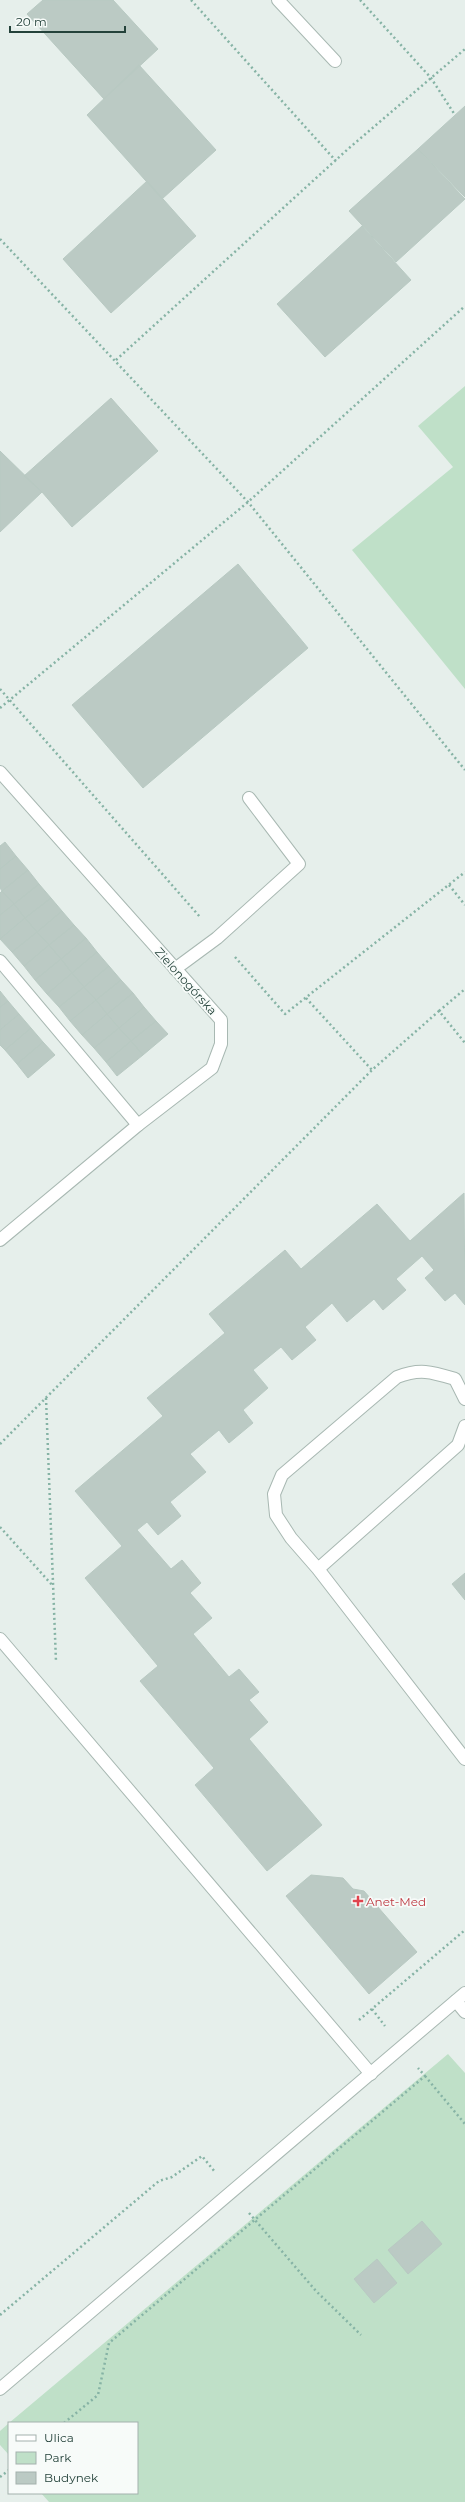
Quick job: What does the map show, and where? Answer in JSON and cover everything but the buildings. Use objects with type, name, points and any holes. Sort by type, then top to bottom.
[{"type":"street","points":[[278,0],[335,61]]},
{"type":"street","name":"Zielonogórska","points":[[0,772],[221,1020],[222,1044],[212,1068],[138,1125],[0,1240]]},
{"type":"street","points":[[175,969],[218,938],[299,864],[249,798]]},
{"type":"street","points":[[0,961],[138,1125]]},
{"type":"street","points":[[465,1399],[455,1379],[432,1372],[414,1370],[397,1377],[282,1475],[274,1494],[276,1515],[291,1538],[318,1569],[465,1759]]},
{"type":"street","points":[[318,1569],[458,1445],[465,1426]]},
{"type":"street","points":[[0,1639],[371,2074]]},
{"type":"street","points":[[0,2389],[233,2193],[465,1993]]},
{"type":"street","points":[[456,2001],[465,2012]]},
{"type":"path","points":[[191,0],[336,161]]},
{"type":"path","points":[[360,0],[431,78],[455,115]]},
{"type":"path","points":[[116,360],[336,161],[465,49]]},
{"type":"path","points":[[0,239],[116,360],[248,502],[465,770]]},
{"type":"path","points":[[0,708],[248,502],[465,306]]},
{"type":"path","points":[[0,689],[285,1014],[465,872]]},
{"type":"path","points":[[449,885],[465,905]]},
{"type":"path","points":[[0,1444],[372,1070],[465,989]]},
{"type":"path","points":[[306,998],[372,1070]]},
{"type":"path","points":[[439,1011],[465,1043]]},
{"type":"path","points":[[46,1397],[57,1704]]},
{"type":"path","points":[[0,1527],[53,1587]]},
{"type":"path","points":[[338,2036],[465,1930]]},
{"type":"path","points":[[372,2009],[465,2124]]},
{"type":"path","points":[[65,2422],[98,2395],[109,2343],[425,2076]]},
{"type":"path","points":[[0,2315],[159,2181],[172,2178],[202,2156],[316,2292],[361,2335]]},
{"type":"path","points":[[0,2477],[8,2471]]},
{"type":"green space","points":[[465,386],[465,689],[352,550],[453,467],[418,426]]},
{"type":"green space","points":[[448,2054],[465,2073],[465,2502],[49,2502],[42,2494],[138,2494],[138,2422],[10,2422]]},
{"type":"green space","points":[[8,2424],[8,2454],[0,2445],[0,2431]]},
{"type":"place","name":"Anet-Med","points":[[358,1901]]}]
